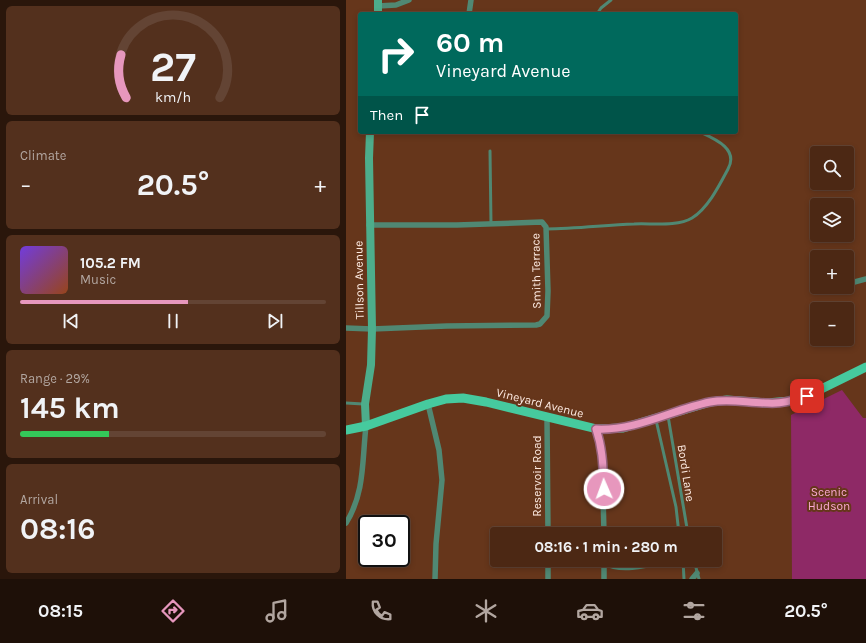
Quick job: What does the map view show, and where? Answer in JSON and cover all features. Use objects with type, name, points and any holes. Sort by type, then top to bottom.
[{"type":"main road","name":"Vineyard Avenue","points":[[346,430],[366,426],[446,399],[463,398],[486,402],[596,429],[624,428],[716,401],[727,400],[767,403],[790,401],[807,396],[866,367]]},
{"type":"street","points":[[378,7],[396,5],[409,0]]},
{"type":"street","points":[[469,12],[471,0]]},
{"type":"street","name":"Tillson Avenue","points":[[366,426],[365,404],[371,365],[372,329],[368,158],[370,134]]},
{"type":"street","name":"Smith Terrace","points":[[369,225],[542,222],[545,224],[546,228],[548,312],[547,316],[540,324],[372,329]]},
{"type":"street","points":[[854,282],[866,279]]},
{"type":"street","points":[[346,328],[372,329]]},
{"type":"street","points":[[428,404],[439,450],[442,480],[436,544],[435,579]]},
{"type":"street","name":"Reservoir Road","points":[[547,418],[548,527]]},
{"type":"street","points":[[346,523],[352,513],[360,491],[366,426]]},
{"type":"street","points":[[596,429],[601,443],[602,453],[604,527]]},
{"type":"street","points":[[548,567],[548,579]]},
{"type":"street","points":[[604,567],[604,579]]},
{"type":"street","points":[[692,579],[697,573]]},
{"type":"lane","points":[[598,12],[601,8],[612,0]]},
{"type":"lane","points":[[546,228],[673,223],[691,218],[702,208],[722,181],[729,167],[731,156],[724,145],[704,134]]},
{"type":"lane","points":[[490,151],[491,224]]},
{"type":"lane","points":[[346,403],[365,404]]},
{"type":"lane","name":"Bordi Lane","points":[[668,414],[687,527]]},
{"type":"lane","points":[[656,418],[676,507],[678,527]]},
{"type":"lane","points":[[610,567],[638,567]]},
{"type":"lane","points":[[683,567],[684,579]]},
{"type":"lane","points":[[696,567],[699,579]]},
{"type":"green space","name":"Scenic Hudson","points":[[842,390],[863,418],[866,418],[866,579],[792,579],[791,415]]},
{"type":"route","points":[[604,489],[601,443],[596,429],[624,428],[710,402],[727,400],[776,403],[807,396]]}]
